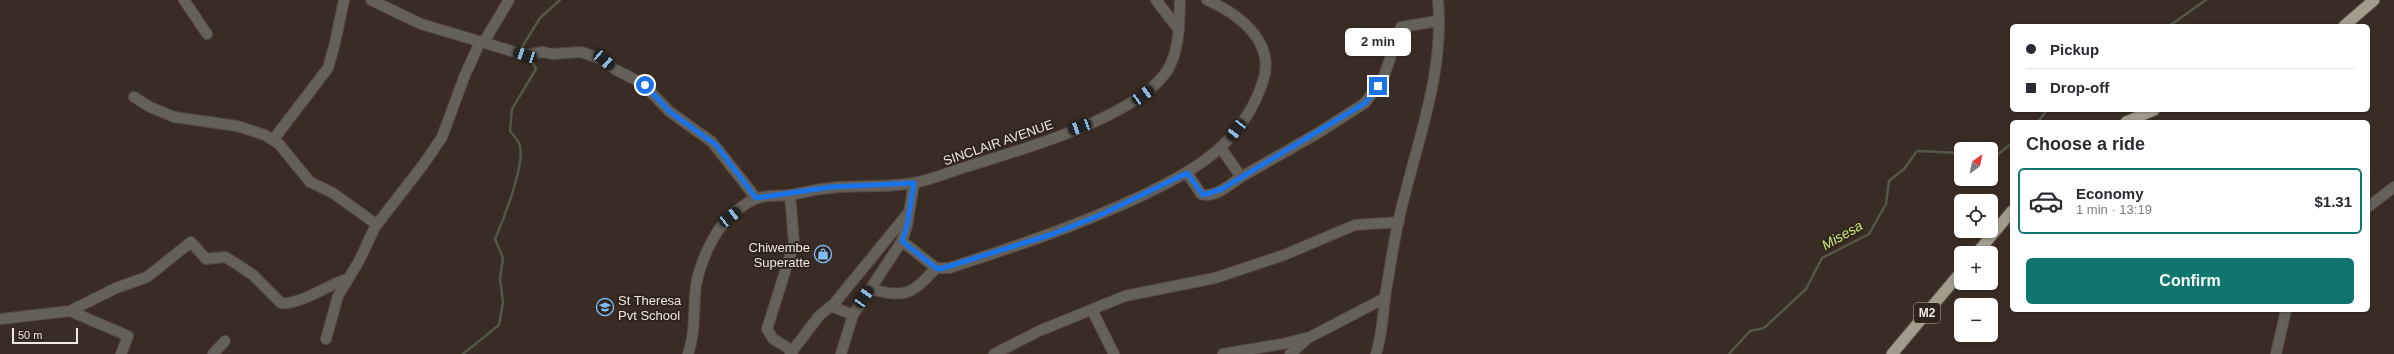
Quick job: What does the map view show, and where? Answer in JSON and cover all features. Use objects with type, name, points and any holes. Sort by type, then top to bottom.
[{"type":"highway","points":[[2346,24],[2374,0]]},
{"type":"highway","points":[[2131,120],[2149,112]]},
{"type":"highway","points":[[1983,246],[2010,212]]},
{"type":"highway","name":"M2","points":[[1892,354],[1954,280]]},
{"type":"street","points":[[184,0],[207,34]]},
{"type":"street","points":[[273,140],[328,68],[336,43],[344,0]]},
{"type":"street","points":[[371,0],[421,24],[525,55],[543,52],[552,54],[584,52],[602,59],[616,70],[642,83],[670,112],[716,145],[756,198],[726,221],[704,260],[698,278],[692,342],[688,354]]},
{"type":"street","points":[[326,339],[336,300],[347,279],[359,262],[376,224],[438,144],[482,42],[509,0]]},
{"type":"street","points":[[1157,0],[1179,30]]},
{"type":"street","name":"SINCLAIR AVENUE","points":[[756,198],[790,195],[831,187],[914,183],[1017,150],[1080,127],[1136,100],[1156,84],[1166,71],[1174,56],[1179,30],[1180,0]]},
{"type":"street","points":[[902,241],[936,268],[949,268],[1053,234],[1100,215],[1187,173],[1221,148],[1256,102],[1265,76],[1266,64],[1259,40],[1247,24],[1208,0]]},
{"type":"street","points":[[1376,354],[1381,336],[1385,298],[1399,222],[1429,100],[1438,54],[1438,0]]},
{"type":"street","points":[[1187,173],[1201,194],[1205,195],[1222,189],[1240,177],[1318,133],[1365,103],[1384,76],[1401,27],[1438,21]]},
{"type":"street","points":[[134,97],[150,107],[174,117],[244,127],[273,140],[310,182],[333,193],[376,224]]},
{"type":"street","points":[[1221,148],[1240,177]]},
{"type":"street","points":[[841,354],[853,315],[902,241],[914,183]]},
{"type":"street","points":[[2370,205],[2394,187]]},
{"type":"street","points":[[790,195],[794,243],[767,329],[773,339],[792,352],[819,316],[833,305],[909,212]]},
{"type":"street","points":[[994,354],[1039,331],[1126,296],[1227,274],[1284,255],[1355,225],[1399,222]]},
{"type":"street","points":[[0,319],[70,311],[116,288],[147,277],[191,242],[206,260],[225,257],[253,275],[281,303],[294,302],[347,279]]},
{"type":"street","points":[[870,289],[892,294],[912,291],[936,268]]},
{"type":"street","points":[[1290,354],[1310,337],[1385,298]]},
{"type":"street","points":[[833,305],[853,315]]},
{"type":"street","points":[[1092,310],[1114,354]]},
{"type":"street","points":[[70,311],[128,336],[121,354]]},
{"type":"street","points":[[2276,354],[2286,312]]},
{"type":"street","points":[[1222,354],[1282,344],[1310,337]]},
{"type":"street","points":[[213,354],[225,341]]},
{"type":"waterway","points":[[527,52],[522,47],[540,18],[560,0]]},
{"type":"waterway","name":"Misesa","points":[[2172,24],[2206,0]]},
{"type":"waterway","points":[[463,354],[499,325],[503,302],[500,279],[503,258],[495,239],[512,193],[519,166],[521,155],[520,146],[510,131],[512,109],[536,69],[531,58]]},
{"type":"waterway","name":"Misesa","points":[[2040,120],[2046,112]]},
{"type":"waterway","name":"Misesa","points":[[1998,154],[2010,145]]},
{"type":"waterway","name":"Misesa","points":[[1729,354],[1750,331],[1764,328],[1806,289],[1822,258],[1869,234],[1886,204],[1889,181],[1904,169],[1917,151],[1954,153]]},
{"type":"place","name":"Chiwembe Superatte","points":[[823,254]]},
{"type":"place","name":"St Theresa Pvt School","points":[[605,307]]},
{"type":"route","points":[[645,85],[670,112],[716,145],[756,198],[790,195],[831,187],[914,183],[907,226],[902,241],[936,268],[940,269],[949,268],[1053,234],[1100,215],[1187,173],[1203,195],[1226,188],[1240,177],[1318,133],[1365,103],[1378,86]]}]
